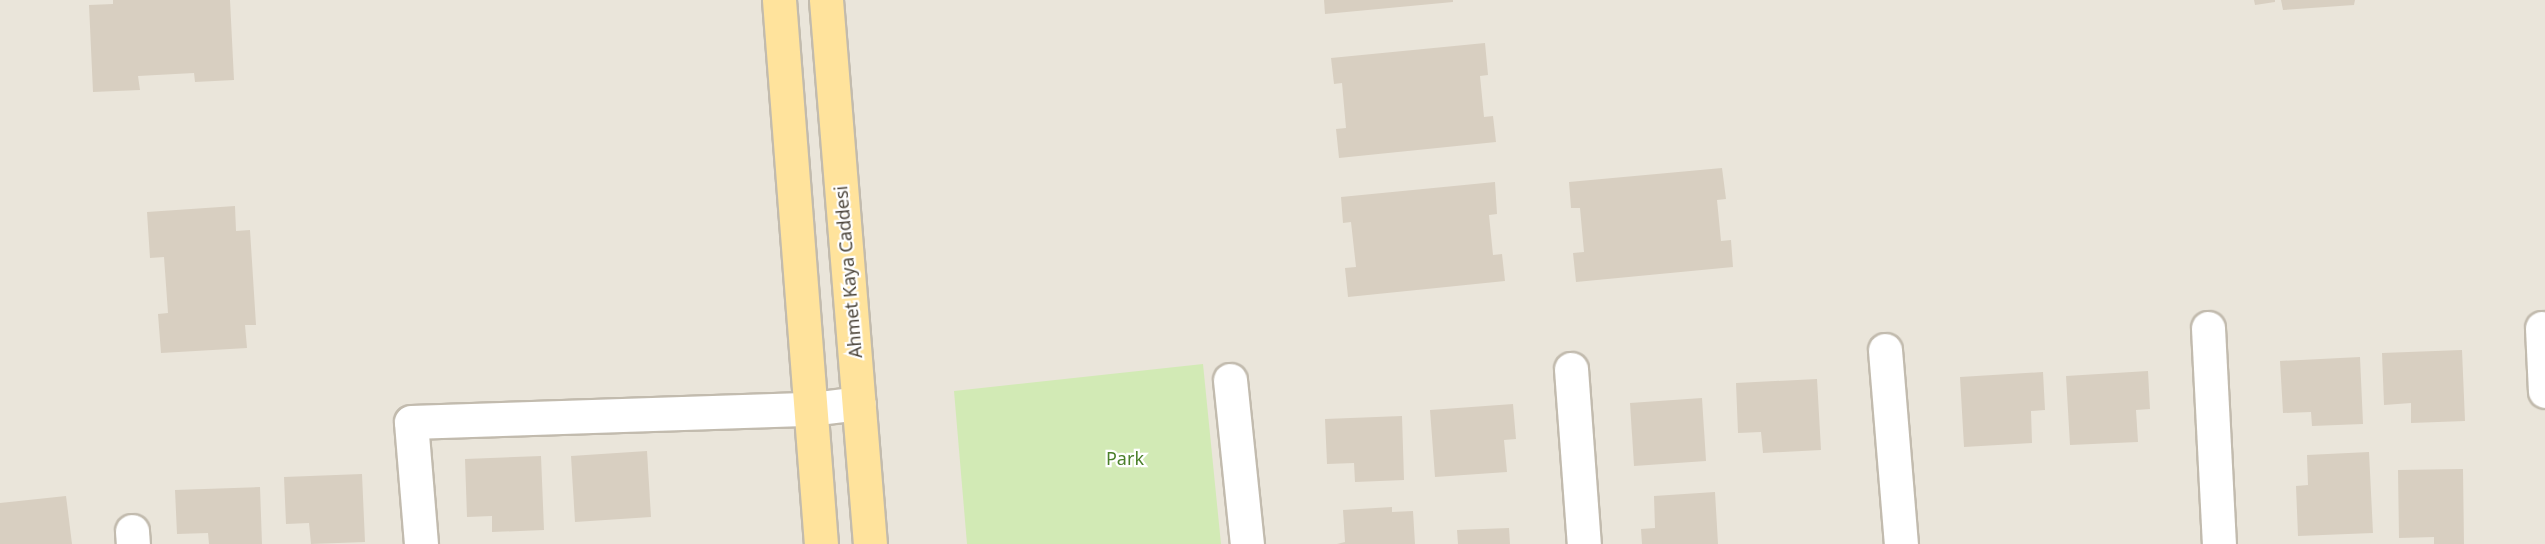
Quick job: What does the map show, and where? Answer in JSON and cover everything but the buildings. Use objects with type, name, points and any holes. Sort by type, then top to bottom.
[{"type":"main road","points":[[779,0],[821,544]]},
{"type":"main road","name":"Ahmet Kaya Caddesi","points":[[826,0],[870,544]]},
{"type":"street","points":[[2208,328],[2219,544]]},
{"type":"street","points":[[2542,328],[2545,391]]},
{"type":"street","points":[[1885,350],[1901,544]]},
{"type":"street","points":[[1571,369],[1584,544]]},
{"type":"street","points":[[1230,380],[1247,544]]},
{"type":"street","points":[[421,544],[411,422],[811,409],[859,403]]},
{"type":"shaded area","points":[[0,0],[2545,0],[2545,544],[0,544]]},
{"type":"green space","name":"Park","points":[[1203,364],[1221,544],[967,544],[954,391]]}]
